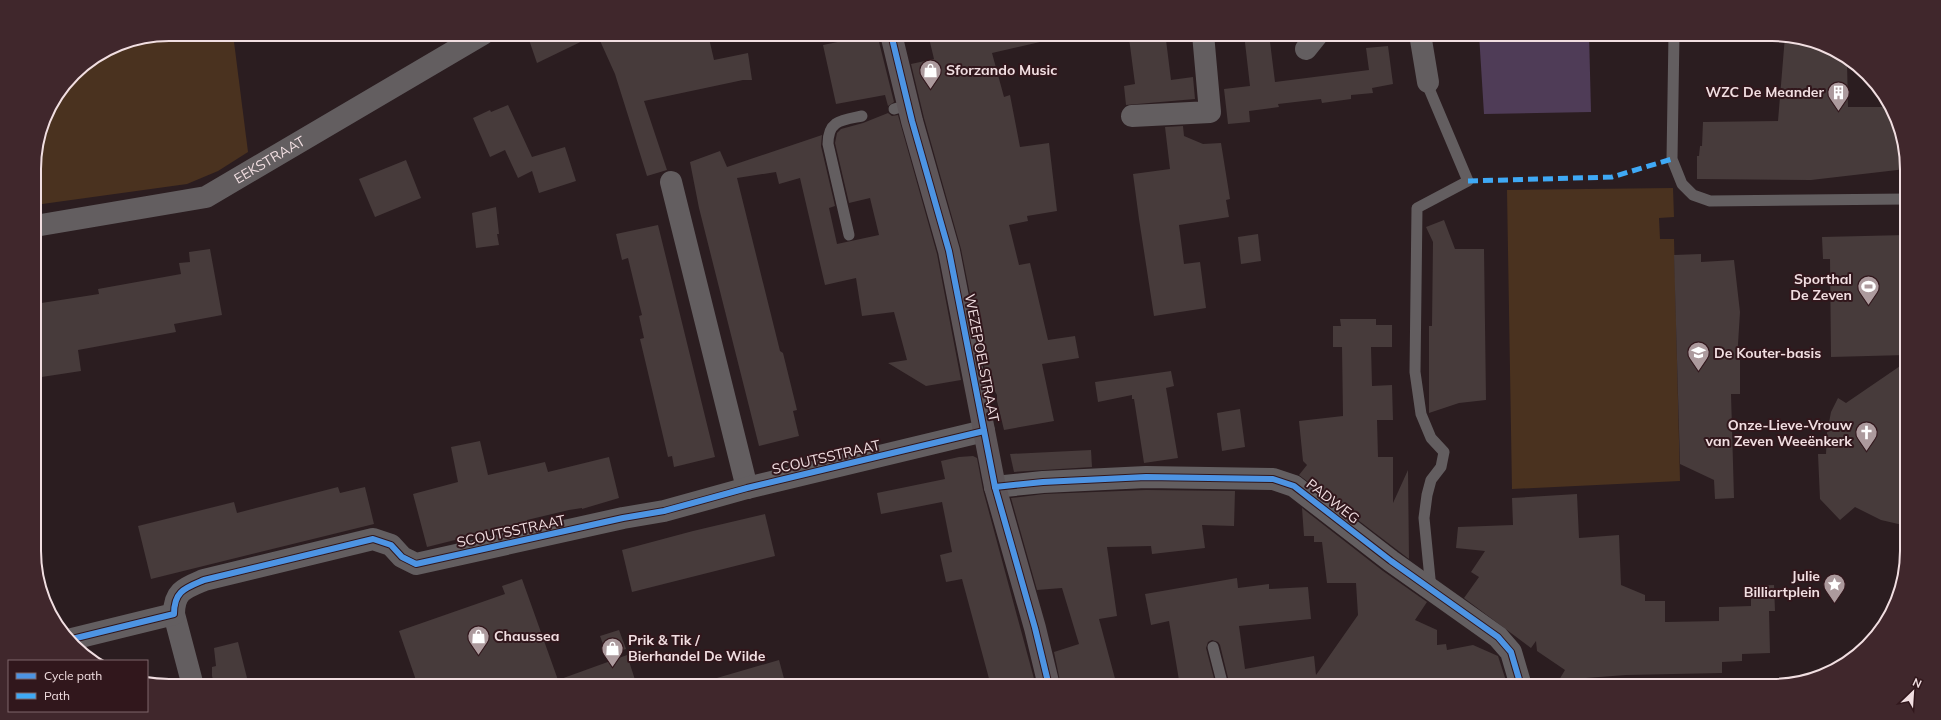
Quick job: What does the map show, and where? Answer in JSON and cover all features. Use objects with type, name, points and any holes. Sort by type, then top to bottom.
[{"type":"street","name":"EEKSTRAAT","points":[[41,225],[206,197],[471,41]]},
{"type":"street","name":"WEZEPOELSTRAAT","points":[[892,41],[901,107],[949,250],[995,487],[1035,628],[1047,679]]},
{"type":"street","points":[[1132,116],[1210,112],[1204,41]]},
{"type":"street","points":[[1421,41],[1428,82]]},
{"type":"street","points":[[671,182],[747,488]]},
{"type":"street","name":"SCOUTSSTRAAT","points":[[174,614],[174,601],[184,589],[204,580],[373,539],[391,545],[402,557],[416,564],[623,518],[664,511],[747,488],[984,431]]},
{"type":"street","name":"PADWEG","points":[[995,487],[1043,482],[1146,477],[1273,479],[1294,486],[1431,590],[1498,637],[1510,652],[1519,679]]},
{"type":"street","points":[[75,638],[174,614],[191,679]]},
{"type":"lane","points":[[1674,41],[1672,158],[1682,184],[1693,195],[1710,201],[1900,199]]},
{"type":"lane","points":[[1428,82],[1468,181],[1417,208],[1415,372],[1421,414],[1431,438],[1444,452],[1441,467],[1431,480],[1425,510],[1431,590]]},
{"type":"lane","points":[[849,235],[828,144],[828,135],[833,125],[839,121],[862,116]]},
{"type":"lane","points":[[1213,647],[1221,679]]},
{"type":"shaded area","points":[[169,41],[234,41],[248,152],[218,171],[187,184],[41,204],[41,160],[45,136],[54,112],[67,91],[84,73],[105,58],[136,45]]},
{"type":"shaded area","points":[[1479,41],[1589,41],[1591,112],[1484,114]]},
{"type":"shaded area","points":[[1673,188],[1674,217],[1659,218],[1660,239],[1674,239],[1680,481],[1512,489],[1507,190]]},
{"type":"building","points":[[529,41],[583,41],[537,63]]},
{"type":"building","points":[[600,41],[710,41],[714,60],[748,53],[752,80],[743,80],[644,101],[667,170],[647,176],[615,74]]},
{"type":"building","points":[[843,41],[879,41],[894,102],[888,106],[885,95],[836,104],[823,45]]},
{"type":"building","points":[[930,41],[1040,41],[992,53],[1004,97],[1010,95],[1020,147],[1049,143],[1057,211],[1027,216],[1028,221],[1009,225],[1019,265],[1030,263],[1048,340],[1075,336],[1079,358],[1042,364],[1054,421],[1004,430],[997,395],[986,375],[961,249],[924,118],[911,64],[934,59]]},
{"type":"building","points":[[1129,41],[1166,41],[1171,80],[1193,77],[1195,99],[1126,105],[1124,86],[1135,84]]},
{"type":"building","points":[[1245,41],[1270,41],[1275,82],[1369,70],[1366,48],[1388,46],[1393,84],[1372,88],[1373,93],[1351,95],[1351,99],[1322,103],[1321,99],[1278,104],[1279,107],[1249,111],[1250,122],[1228,124],[1224,89],[1250,86]]},
{"type":"building","name":"WZC De Meander","points":[[1785,41],[1797,43],[1829,54],[1847,66],[1848,107],[1884,107],[1896,136],[1900,170],[1811,180],[1697,179],[1697,156],[1699,156],[1700,146],[1702,146],[1703,122],[1778,121]]},
{"type":"building","points":[[508,105],[532,157],[565,147],[576,181],[539,193],[532,171],[518,178],[505,150],[490,157],[473,118],[490,110],[491,112]]},
{"type":"building","points":[[888,113],[892,116],[898,115],[937,254],[961,380],[926,386],[888,363],[907,360],[894,312],[862,316],[856,278],[825,285],[800,178],[779,184],[776,172],[737,178],[780,351],[783,353],[797,410],[793,411],[799,436],[759,446],[699,208],[690,162],[720,151],[727,167],[822,135],[821,146],[835,206],[829,208],[837,244],[879,235],[870,198],[849,203],[835,143],[837,133],[841,129],[863,123]]},
{"type":"building","points":[[1183,126],[1184,136],[1203,144],[1221,143],[1230,199],[1226,200],[1229,217],[1179,225],[1184,264],[1200,262],[1206,308],[1154,316],[1133,174],[1170,169],[1165,127]]},
{"type":"building","points":[[406,160],[421,198],[375,217],[359,179]]},
{"type":"building","points":[[496,207],[499,245],[476,248],[472,213]]},
{"type":"building","points":[[1444,220],[1455,249],[1484,249],[1486,400],[1459,403],[1429,413],[1429,326],[1432,326],[1433,242],[1426,227]]},
{"type":"building","points":[[658,225],[715,457],[674,467],[672,456],[668,457],[640,339],[644,338],[639,316],[642,315],[628,258],[622,260],[616,234]]},
{"type":"building","points":[[1258,234],[1261,261],[1241,264],[1238,237]]},
{"type":"building","name":"Sporthal De Zeven","points":[[1900,235],[1900,355],[1831,357],[1830,259],[1823,259],[1822,237]]},
{"type":"building","points":[[210,249],[222,315],[174,324],[176,332],[78,350],[81,371],[41,377],[41,303],[99,294],[98,289],[181,274],[179,263],[190,262],[189,252]]},
{"type":"building","points":[[1701,254],[1701,262],[1734,260],[1740,312],[1737,360],[1740,360],[1740,394],[1731,394],[1734,498],[1715,499],[1714,480],[1680,464],[1674,255]]},
{"type":"building","points":[[1340,319],[1376,319],[1376,325],[1392,325],[1392,347],[1371,347],[1372,386],[1392,385],[1393,420],[1377,420],[1378,457],[1393,457],[1393,503],[1408,470],[1409,559],[1299,475],[1307,465],[1303,461],[1299,421],[1343,416],[1342,347],[1333,347],[1333,326],[1341,326]]},
{"type":"building","name":"Onze-Lieve-Vrouw van Zeven Weeënkerk","points":[[1900,366],[1900,524],[1881,520],[1855,507],[1840,520],[1820,499],[1818,454],[1826,454],[1827,433],[1831,412],[1838,398],[1846,403]]},
{"type":"building","points":[[1171,371],[1174,386],[1166,388],[1178,458],[1144,463],[1134,399],[1132,399],[1132,395],[1098,402],[1095,382]]},
{"type":"building","points":[[1240,409],[1245,447],[1222,451],[1217,413]]},
{"type":"building","points":[[480,441],[488,475],[545,462],[548,472],[609,457],[619,498],[582,509],[569,510],[527,520],[527,522],[427,547],[413,494],[458,482],[451,447]]},
{"type":"building","points":[[1091,450],[1092,467],[1014,472],[1010,454]]},
{"type":"building","points":[[973,456],[977,458],[983,490],[1034,679],[989,679],[962,579],[946,582],[940,555],[952,552],[942,502],[881,514],[877,493],[945,479],[941,461]]},
{"type":"building","points":[[338,487],[340,493],[365,487],[374,524],[151,579],[138,526],[234,502],[237,513]]},
{"type":"building","points":[[1146,490],[1235,491],[1234,526],[1202,525],[1205,548],[1152,554],[1151,546],[1107,547],[1117,616],[1099,619],[1115,679],[1060,679],[1054,652],[1079,644],[1062,588],[1037,590],[1011,498],[1044,494]]},
{"type":"building","points":[[1577,494],[1579,538],[1619,535],[1621,585],[1645,595],[1645,601],[1665,601],[1665,622],[1719,621],[1719,607],[1751,606],[1751,586],[1774,585],[1775,611],[1769,611],[1770,653],[1742,654],[1742,661],[1722,662],[1722,673],[1626,675],[1560,679],[1565,670],[1537,651],[1536,641],[1531,648],[1464,598],[1479,577],[1471,572],[1485,551],[1456,548],[1458,527],[1513,525],[1512,498]]},
{"type":"building","points":[[1302,508],[1383,571],[1427,602],[1415,620],[1437,630],[1437,645],[1446,644],[1447,650],[1473,645],[1498,656],[1505,679],[1228,679],[1220,645],[1218,642],[1212,640],[1208,642],[1206,648],[1214,679],[1179,679],[1169,621],[1151,625],[1145,594],[1237,578],[1238,588],[1269,584],[1269,589],[1308,587],[1311,619],[1239,626],[1245,669],[1314,656],[1316,675],[1358,615],[1356,583],[1327,583],[1322,542],[1314,542],[1314,536],[1304,536]]},
{"type":"building","points":[[765,514],[775,556],[632,592],[622,550]]},
{"type":"building","name":"Chaussea","points":[[522,579],[558,679],[416,679],[399,631],[505,594],[502,586]]},
{"type":"building","points":[[619,630],[626,649],[607,655],[600,636]]},
{"type":"building","points":[[238,642],[247,679],[213,679],[212,667],[216,666],[214,648]]},
{"type":"building","name":"Chaussea","points":[[627,655],[635,679],[561,679]]},
{"type":"building","points":[[779,660],[784,679],[713,679]]},
{"type":"marked path","points":[[1468,181],[1612,177],[1672,159]]},
{"type":"cycle path","points":[[893,41],[912,121],[949,251],[995,487],[1035,628],[1047,679]]},
{"type":"cycle path","points":[[75,638],[174,614],[178,595],[191,585],[204,580],[373,539],[391,545],[402,557],[416,564],[623,518],[664,511],[747,488],[984,431]]},
{"type":"cycle path","points":[[995,487],[1043,482],[1146,477],[1273,479],[1294,486],[1391,561],[1498,637],[1511,652],[1519,679]]},
{"type":"place","name":"Sforzando Music","points":[[930,90]]},
{"type":"place","name":"WZC De Meander","points":[[1839,112]]},
{"type":"place","name":"Sporthal De Zeven","points":[[1868,306]]},
{"type":"place","name":"De Kouter-basis","points":[[1698,372]]},
{"type":"place","name":"Onze-Lieve-Vrouw van Zeven Weeënkerk","points":[[1867,452]]},
{"type":"place","name":"Julie Billiartplein","points":[[1835,604]]},
{"type":"place","name":"Chaussea","points":[[478,656]]},
{"type":"place","name":"Prik & Tik / Bierhandel De Wilde","points":[[612,668]]}]
